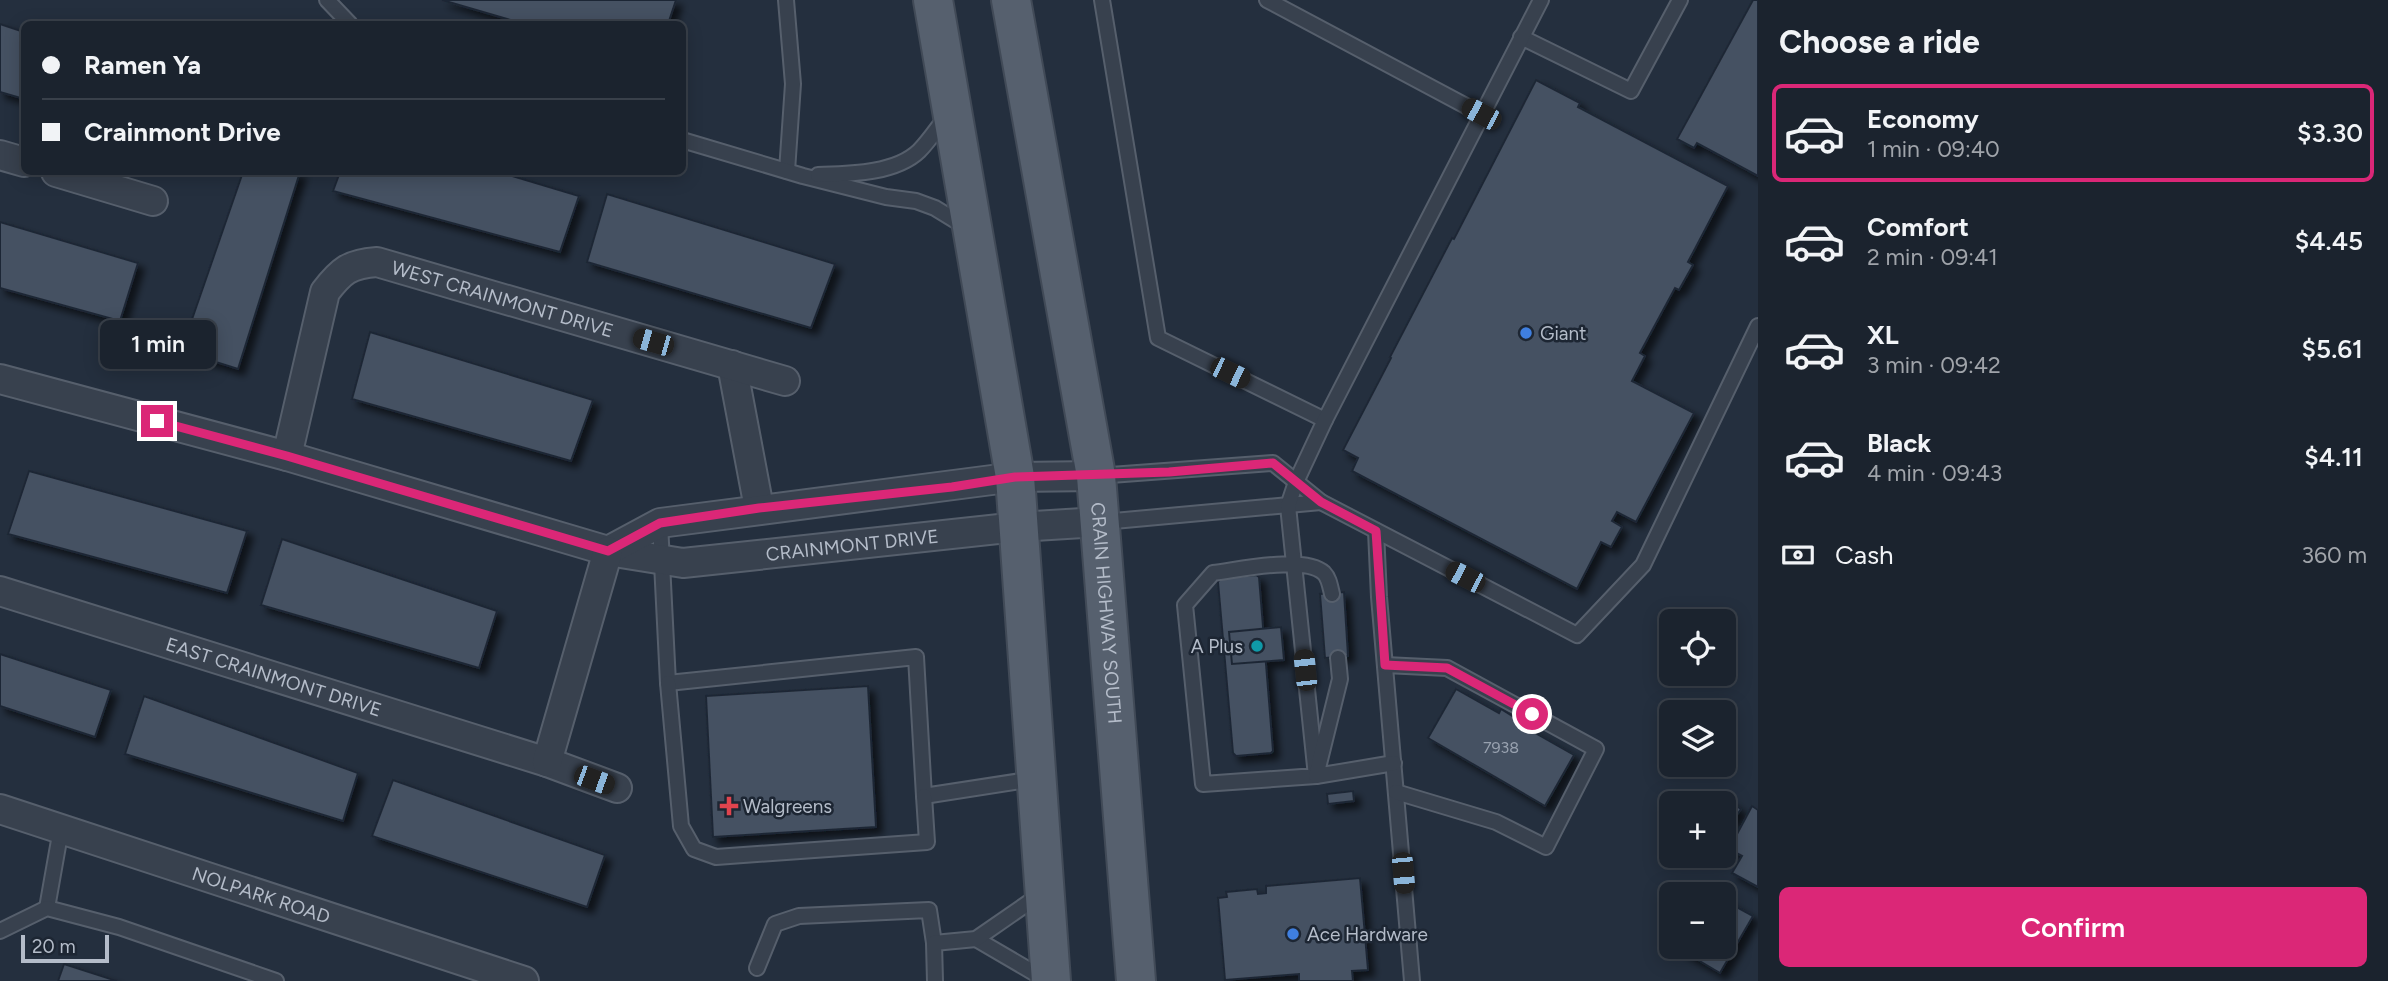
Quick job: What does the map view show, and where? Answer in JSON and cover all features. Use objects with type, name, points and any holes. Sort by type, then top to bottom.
[{"type":"main road","points":[[933,0],[1015,477],[1049,981]]},
{"type":"main road","name":"CRAIN HIGHWAY SOUTH","points":[[1010,0],[1096,476],[1136,981]]},
{"type":"street","points":[[0,155],[21,161]]},
{"type":"street","points":[[66,175],[153,201]]},
{"type":"street","name":"WEST CRAINMONT DRIVE","points":[[287,456],[325,292],[338,274],[357,264],[377,262],[785,381]]},
{"type":"street","points":[[732,365],[759,508]]},
{"type":"street","name":"CRAINMONT DRIVE","points":[[0,380],[287,456],[608,551],[683,563],[1018,527],[1099,522]]},
{"type":"street","points":[[547,762],[608,551],[660,523],[759,508],[952,487],[1015,477],[1096,476]]},
{"type":"street","name":"EAST CRAINMONT DRIVE","points":[[0,592],[547,762],[617,788]]},
{"type":"street","name":"NOLPARK ROAD","points":[[0,809],[496,977],[524,981]]},
{"type":"lane","points":[[327,0],[346,21]]},
{"type":"lane","points":[[786,0],[793,84],[787,171]]},
{"type":"lane","points":[[1102,0],[1158,338],[1325,420]]},
{"type":"lane","points":[[1267,0],[1481,114]]},
{"type":"lane","points":[[1316,776],[1288,506],[1296,482],[1325,420],[1541,0]]},
{"type":"lane","points":[[1521,37],[1631,91],[1680,0]]},
{"type":"lane","points":[[803,176],[888,168],[918,152],[952,109]]},
{"type":"lane","points":[[686,141],[803,176],[886,197],[916,201],[935,208],[973,231]]},
{"type":"lane","points":[[1096,476],[1273,463],[1321,502],[1577,635],[1643,565],[1758,326]]},
{"type":"lane","points":[[1099,522],[1321,502]]},
{"type":"lane","points":[[660,523],[668,683],[681,826],[694,849],[716,857],[927,842],[916,657],[668,683]]},
{"type":"lane","points":[[1376,531],[1412,981]]},
{"type":"lane","points":[[1332,593],[1328,578],[1322,571],[1294,564],[1213,573],[1185,605],[1203,784],[1316,776],[1394,763]]},
{"type":"lane","points":[[1316,776],[1340,679],[1338,657]]},
{"type":"lane","points":[[1385,665],[1447,668],[1596,749],[1546,848],[1496,822],[1396,792]]},
{"type":"lane","points":[[924,796],[1036,779]]},
{"type":"lane","points":[[47,908],[61,829]]},
{"type":"lane","points":[[934,943],[976,939],[1044,892]]},
{"type":"lane","points":[[0,931],[47,908],[119,927],[276,981]]},
{"type":"lane","points":[[757,968],[775,924],[799,916],[929,910],[934,943],[935,981]]},
{"type":"lane","points":[[976,939],[1049,981]]},
{"type":"building","points":[[442,0],[676,0],[669,21],[514,21]]},
{"type":"building","points":[[1753,0],[1758,0],[1758,176],[1697,143],[1694,148],[1677,139]]},
{"type":"building","points":[[0,24],[21,31],[21,98],[0,92]]},
{"type":"building","name":"Giant","points":[[1536,80],[1580,103],[1578,107],[1728,186],[1688,262],[1693,265],[1679,290],[1675,288],[1640,353],[1645,356],[1632,381],[1694,413],[1636,522],[1617,512],[1612,521],[1622,527],[1611,547],[1601,542],[1577,589],[1352,471],[1358,458],[1343,450]]},
{"type":"building","points":[[242,175],[299,175],[238,369],[181,351]]},
{"type":"building","points":[[339,175],[509,175],[579,196],[560,252],[333,191]]},
{"type":"building","points":[[607,194],[835,264],[811,328],[587,262]]},
{"type":"building","points":[[0,222],[138,263],[120,321],[0,288]]},
{"type":"building","points":[[370,332],[593,400],[571,461],[352,399]]},
{"type":"building","points":[[29,471],[247,531],[227,593],[8,534]]},
{"type":"building","points":[[282,539],[497,611],[479,668],[261,605]]},
{"type":"building","points":[[1259,577],[1273,751],[1236,756],[1233,753],[1218,582],[1221,578]]},
{"type":"building","points":[[1344,592],[1348,656],[1325,658],[1320,594]]},
{"type":"building","name":"A Plus","points":[[1281,627],[1284,660],[1232,664],[1229,632]]},
{"type":"building","points":[[0,654],[111,690],[95,737],[0,706]]},
{"type":"building","name":"Walgreens","points":[[868,686],[876,827],[713,837],[706,696]]},
{"type":"building","points":[[1456,689],[1499,713],[1501,709],[1517,719],[1516,722],[1574,755],[1545,806],[1428,738]]},
{"type":"building","points":[[144,696],[358,773],[343,821],[125,754]]},
{"type":"building","points":[[393,780],[605,855],[587,907],[372,836]]},
{"type":"building","points":[[1353,791],[1354,801],[1328,804],[1327,794]]},
{"type":"building","points":[[1752,806],[1758,810],[1758,887],[1732,873],[1742,856],[1736,853],[1736,836]]},
{"type":"building","name":"Ace Hardware","points":[[1360,878],[1368,970],[1352,971],[1353,981],[1299,981],[1299,974],[1225,980],[1218,898],[1227,897],[1226,892],[1257,889],[1258,894],[1266,893],[1266,886]]},
{"type":"building","points":[[1736,907],[1753,916],[1736,945]]},
{"type":"building","points":[[1696,959],[1728,959],[1720,973]]},
{"type":"building","points":[[64,964],[117,981],[58,981]]},
{"type":"place","name":"Giant","points":[[1526,333]]},
{"type":"place","name":"A Plus","points":[[1257,646]]},
{"type":"place","name":"Walgreens","points":[[729,806]]},
{"type":"place","name":"Ace Hardware","points":[[1293,934]]},
{"type":"route","points":[[157,421],[287,456],[608,551],[660,523],[759,508],[952,487],[1015,477],[1096,476],[1273,463],[1321,502],[1376,531],[1385,665],[1447,668],[1532,714]]}]
